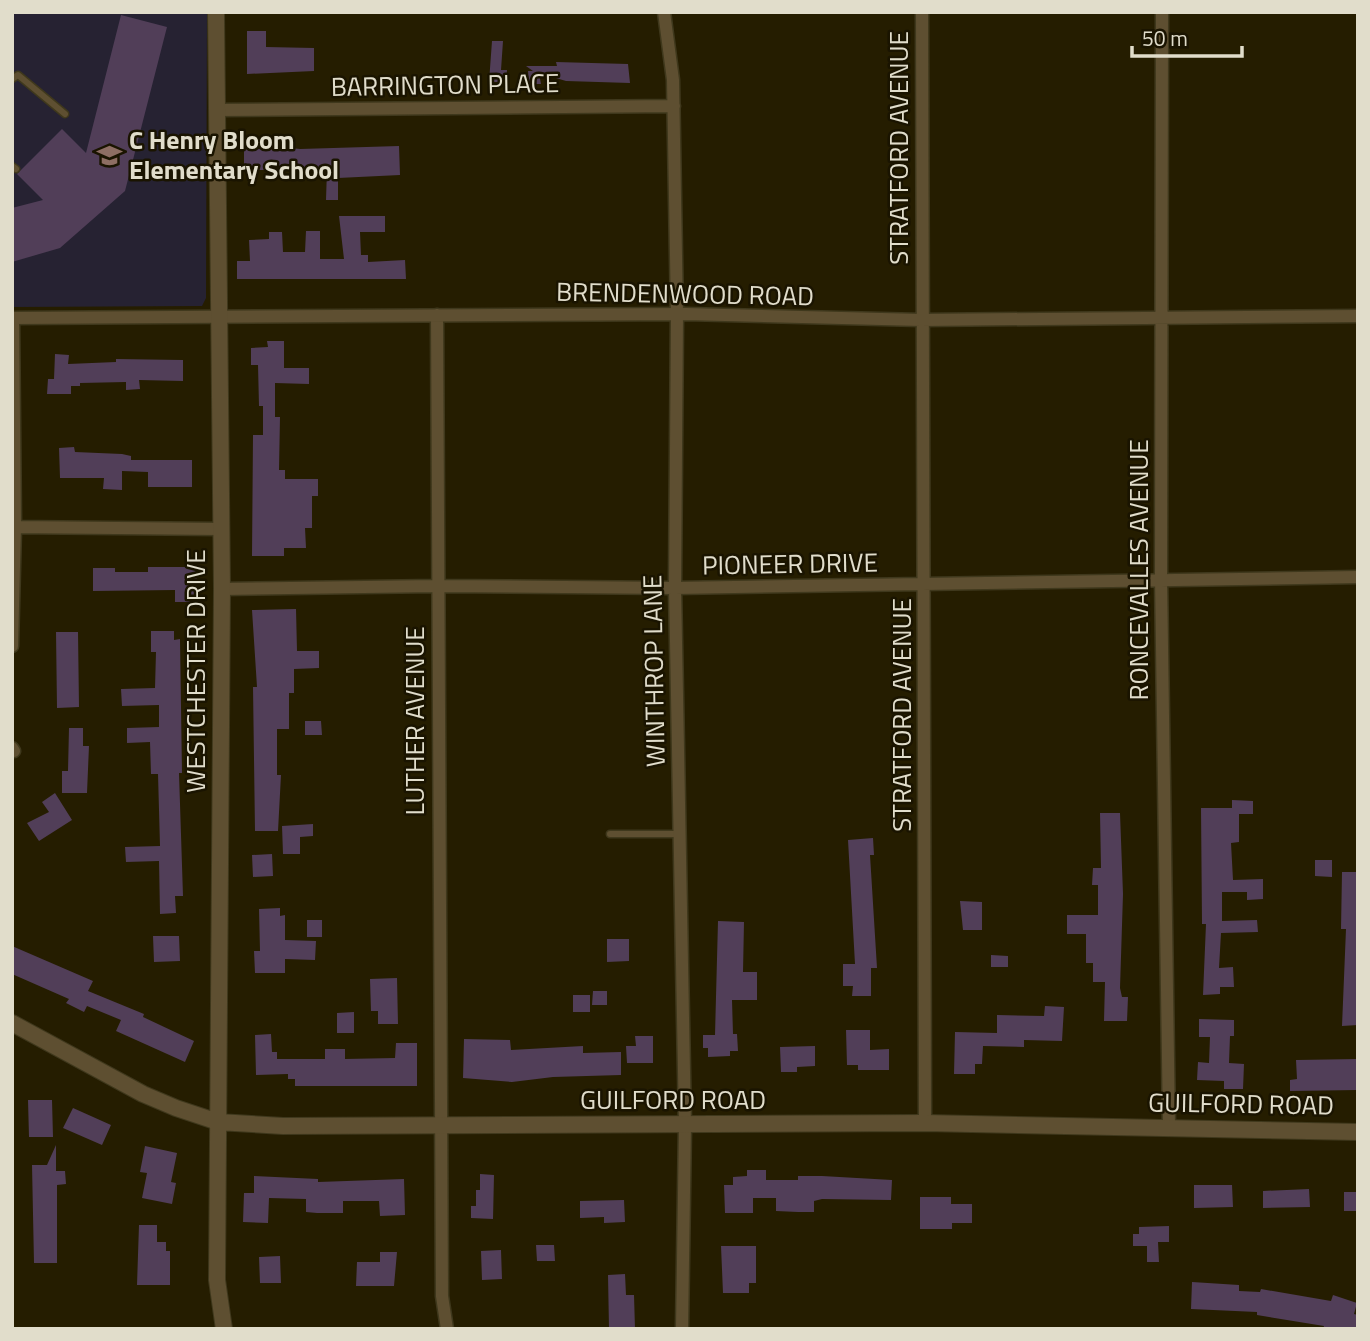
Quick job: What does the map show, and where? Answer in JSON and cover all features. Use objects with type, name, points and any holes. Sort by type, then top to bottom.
[{"type":"street","name":"WESTCHESTER DRIVE","points":[[216,12],[222,589],[217,1280],[224,1329]]},
{"type":"street","name":"WINTHROP LANE","points":[[664,12],[674,106],[677,314],[675,588],[685,1125],[682,1329]]},
{"type":"street","name":"STRATFORD AVENUE","points":[[922,12],[925,1123]]},
{"type":"street","name":"RONCEVALLES AVENUE","points":[[1162,12],[1161,578],[1169,1127]]},
{"type":"street","name":"BARRINGTON PLACE","points":[[216,110],[674,106]]},
{"type":"street","name":"BRENDENWOOD ROAD","points":[[13,318],[677,314],[921,320],[1358,316]]},
{"type":"street","name":"LUTHER AVENUE","points":[[437,315],[440,1126],[442,1296],[447,1329]]},
{"type":"street","points":[[12,646],[13,318]]},
{"type":"street","points":[[14,527],[220,529]]},
{"type":"street","name":"PIONEER DRIVE","points":[[222,589],[437,586],[675,588],[1358,576]]},
{"type":"street","name":"GUILFORD ROAD","points":[[12,1023],[144,1094],[218,1122],[283,1126],[925,1123],[1358,1132]]},
{"type":"lane","points":[[12,79],[18,75],[65,114]]},
{"type":"lane","points":[[610,834],[679,834]]},
{"type":"shaded area","name":"C Henry Bloom Elementary School","points":[[12,12],[207,12],[206,298],[202,306],[12,307]]},
{"type":"building","points":[[121,15],[167,27],[125,191],[60,248],[12,262],[12,208],[43,200],[17,174],[62,129],[86,153]]},
{"type":"building","points":[[247,31],[266,31],[266,47],[314,48],[314,71],[247,74]]},
{"type":"building","points":[[492,41],[503,41],[501,70],[507,70],[506,82],[489,82]]},
{"type":"building","points":[[556,62],[628,64],[630,83],[566,81],[539,73],[541,84],[529,84],[528,71],[533,71],[526,66],[557,66]]},
{"type":"building","points":[[271,146],[300,149],[399,146],[400,175],[338,178],[338,200],[326,200],[327,169],[264,165],[264,170],[244,170],[244,149],[271,149]]},
{"type":"building","points":[[339,216],[385,216],[385,232],[360,232],[361,255],[368,255],[368,262],[405,260],[406,279],[237,279],[237,261],[250,261],[249,240],[269,239],[269,232],[282,232],[283,252],[305,252],[306,231],[320,231],[320,259],[344,259]]},
{"type":"building","points":[[267,341],[284,341],[284,368],[309,368],[309,384],[275,383],[275,417],[280,417],[279,470],[285,470],[285,479],[318,479],[318,496],[312,496],[312,528],[305,528],[306,548],[284,548],[284,556],[252,556],[253,435],[263,435],[263,406],[259,406],[258,365],[251,365],[251,348],[268,347]]},
{"type":"building","points":[[55,354],[69,355],[68,364],[116,362],[116,359],[183,360],[183,381],[139,380],[140,389],[126,390],[126,382],[80,383],[80,386],[71,386],[71,394],[47,394],[48,379],[54,379]]},
{"type":"building","points":[[74,447],[75,452],[122,454],[131,456],[131,460],[192,460],[192,487],[148,487],[148,472],[122,471],[122,490],[103,489],[104,478],[60,478],[59,448]]},
{"type":"building","points":[[148,567],[197,567],[196,602],[175,602],[175,590],[93,591],[93,568],[115,568],[115,572],[148,572]]},
{"type":"building","points":[[296,609],[297,651],[319,651],[319,668],[294,669],[294,693],[289,693],[289,729],[277,729],[277,775],[281,775],[278,831],[255,831],[253,687],[257,687],[252,610]]},
{"type":"building","points":[[151,631],[174,631],[174,640],[180,639],[182,773],[179,773],[183,896],[175,896],[176,913],[160,914],[159,861],[126,862],[125,847],[160,846],[158,774],[151,774],[150,742],[127,743],[127,728],[159,727],[159,705],[122,706],[121,689],[155,688],[156,652],[151,652]]},
{"type":"building","points":[[56,632],[78,632],[79,707],[57,708]]},
{"type":"building","points":[[305,721],[321,721],[322,735],[305,735]]},
{"type":"building","points":[[69,728],[83,728],[83,746],[89,746],[87,793],[62,793],[62,771],[68,771]]},
{"type":"building","points":[[55,793],[72,820],[39,841],[27,823],[49,812],[42,802]]},
{"type":"building","points":[[1232,800],[1253,801],[1253,814],[1239,814],[1239,842],[1231,843],[1233,880],[1263,879],[1263,899],[1247,900],[1247,892],[1222,892],[1222,921],[1257,920],[1258,932],[1221,933],[1219,968],[1233,967],[1234,987],[1220,987],[1220,994],[1203,995],[1206,924],[1202,924],[1201,808],[1232,808]]},
{"type":"building","points":[[1100,813],[1120,813],[1123,894],[1120,988],[1122,997],[1128,997],[1127,1021],[1104,1021],[1105,982],[1093,982],[1093,963],[1086,963],[1086,934],[1067,934],[1067,915],[1098,915],[1098,885],[1092,885],[1093,868],[1101,868]]},
{"type":"building","points":[[313,824],[313,836],[300,837],[300,854],[283,854],[282,826]]},
{"type":"building","points":[[873,838],[874,855],[870,855],[877,968],[871,968],[871,996],[852,996],[853,986],[843,986],[843,964],[855,964],[848,840]]},
{"type":"building","points":[[272,854],[273,876],[253,877],[252,855]]},
{"type":"building","points":[[1315,860],[1332,860],[1332,877],[1315,876]]},
{"type":"building","points":[[1342,872],[1358,872],[1358,1025],[1342,1026],[1346,929],[1341,929]]},
{"type":"building","points":[[960,901],[982,902],[982,930],[963,930]]},
{"type":"building","points":[[280,908],[280,916],[285,915],[285,940],[316,941],[315,960],[285,959],[285,973],[255,973],[254,951],[260,951],[259,909]]},
{"type":"building","points":[[307,920],[322,920],[322,937],[307,937]]},
{"type":"building","points":[[718,921],[744,922],[743,972],[757,972],[757,1000],[732,1000],[733,1034],[737,1034],[738,1051],[730,1051],[730,1056],[708,1057],[708,1048],[703,1048],[703,1035],[715,1035]]},
{"type":"building","points":[[153,936],[179,936],[180,961],[154,962]]},
{"type":"building","points":[[607,939],[629,939],[629,961],[607,962]]},
{"type":"building","points":[[12,946],[93,981],[88,991],[144,1014],[143,1017],[194,1041],[185,1062],[116,1031],[121,1020],[87,1006],[84,1012],[66,1003],[69,999],[12,974]]},
{"type":"building","points":[[991,955],[1008,956],[1008,967],[991,967]]},
{"type":"building","points":[[397,978],[398,1024],[378,1024],[378,1011],[371,1011],[370,979]]},
{"type":"building","points":[[593,991],[607,991],[607,1005],[592,1005]]},
{"type":"building","points":[[573,995],[590,995],[590,1012],[573,1012]]},
{"type":"building","points":[[1045,1006],[1064,1007],[1062,1041],[1024,1040],[1024,1047],[983,1046],[982,1064],[975,1064],[975,1074],[954,1074],[955,1032],[997,1033],[997,1015],[1044,1016]]},
{"type":"building","points":[[354,1012],[354,1033],[337,1033],[337,1013]]},
{"type":"building","points":[[1199,1019],[1234,1020],[1234,1036],[1230,1036],[1229,1063],[1244,1064],[1243,1089],[1224,1089],[1224,1081],[1197,1080],[1198,1062],[1209,1063],[1210,1037],[1199,1037]]},
{"type":"building","points":[[846,1030],[870,1030],[870,1050],[889,1049],[889,1070],[858,1070],[858,1065],[847,1065]]},
{"type":"building","points":[[271,1034],[272,1052],[277,1052],[277,1059],[325,1059],[325,1049],[345,1049],[345,1059],[395,1058],[396,1043],[417,1043],[417,1086],[295,1086],[295,1079],[288,1079],[288,1074],[256,1075],[255,1035]]},
{"type":"building","points":[[635,1036],[653,1036],[653,1063],[627,1063],[626,1046],[636,1046]]},
{"type":"building","points":[[464,1039],[510,1040],[511,1050],[583,1046],[583,1053],[621,1052],[621,1075],[553,1077],[512,1082],[463,1078]]},
{"type":"building","points":[[815,1046],[815,1066],[797,1067],[797,1072],[781,1072],[780,1047]]},
{"type":"building","points":[[1358,1059],[1358,1090],[1290,1091],[1290,1080],[1297,1079],[1296,1060]]},
{"type":"building","points":[[28,1100],[52,1100],[53,1137],[29,1137]]},
{"type":"building","points":[[73,1108],[111,1125],[102,1145],[63,1128]]},
{"type":"building","points":[[56,1145],[56,1171],[65,1171],[66,1184],[57,1185],[57,1263],[34,1263],[32,1165],[47,1165]]},
{"type":"building","points":[[145,1146],[177,1153],[171,1182],[176,1183],[172,1204],[142,1198],[147,1173],[140,1172]]},
{"type":"building","points":[[747,1170],[766,1170],[766,1180],[798,1180],[798,1176],[822,1176],[892,1180],[891,1200],[822,1199],[814,1201],[814,1212],[798,1212],[776,1211],[776,1198],[753,1198],[753,1213],[725,1213],[724,1185],[733,1185],[733,1177],[747,1176]]},
{"type":"building","points":[[480,1174],[494,1175],[493,1219],[471,1218],[471,1206],[476,1206],[476,1190],[480,1190]]},
{"type":"building","points":[[254,1176],[318,1179],[318,1182],[404,1179],[405,1215],[380,1216],[379,1201],[343,1201],[343,1213],[317,1213],[306,1212],[306,1199],[269,1198],[268,1223],[243,1222],[244,1193],[254,1193]]},
{"type":"building","points":[[1194,1185],[1232,1185],[1233,1207],[1194,1208]]},
{"type":"building","points":[[1309,1189],[1310,1207],[1263,1208],[1263,1191]]},
{"type":"building","points":[[1344,1192],[1358,1192],[1358,1211],[1344,1211]]},
{"type":"building","points":[[920,1197],[951,1197],[951,1204],[972,1204],[972,1223],[952,1223],[952,1229],[920,1229]]},
{"type":"building","points":[[624,1200],[625,1222],[604,1223],[604,1217],[580,1218],[580,1201]]},
{"type":"building","points":[[139,1225],[157,1225],[157,1242],[166,1242],[166,1251],[170,1251],[170,1285],[137,1285]]},
{"type":"building","points":[[1169,1226],[1169,1242],[1158,1242],[1159,1262],[1147,1262],[1147,1246],[1133,1246],[1133,1234],[1139,1234],[1139,1227]]},
{"type":"building","points":[[536,1245],[554,1245],[555,1261],[537,1261]]},
{"type":"building","points":[[721,1246],[756,1246],[756,1283],[749,1283],[749,1293],[723,1293]]},
{"type":"building","points":[[501,1250],[502,1279],[482,1280],[481,1251]]},
{"type":"building","points":[[380,1252],[397,1252],[394,1286],[356,1286],[357,1262],[380,1262]]},
{"type":"building","points":[[280,1256],[281,1283],[260,1283],[259,1257]]},
{"type":"building","points":[[625,1274],[626,1295],[634,1295],[635,1329],[609,1329],[608,1275]]},
{"type":"building","points":[[1192,1282],[1239,1285],[1239,1291],[1260,1292],[1261,1289],[1331,1301],[1333,1295],[1357,1303],[1354,1314],[1358,1315],[1358,1329],[1323,1329],[1324,1326],[1257,1315],[1257,1312],[1191,1309]]},
{"type":"place","name":"C Henry Bloom Elementary School","points":[[109,155]]}]
